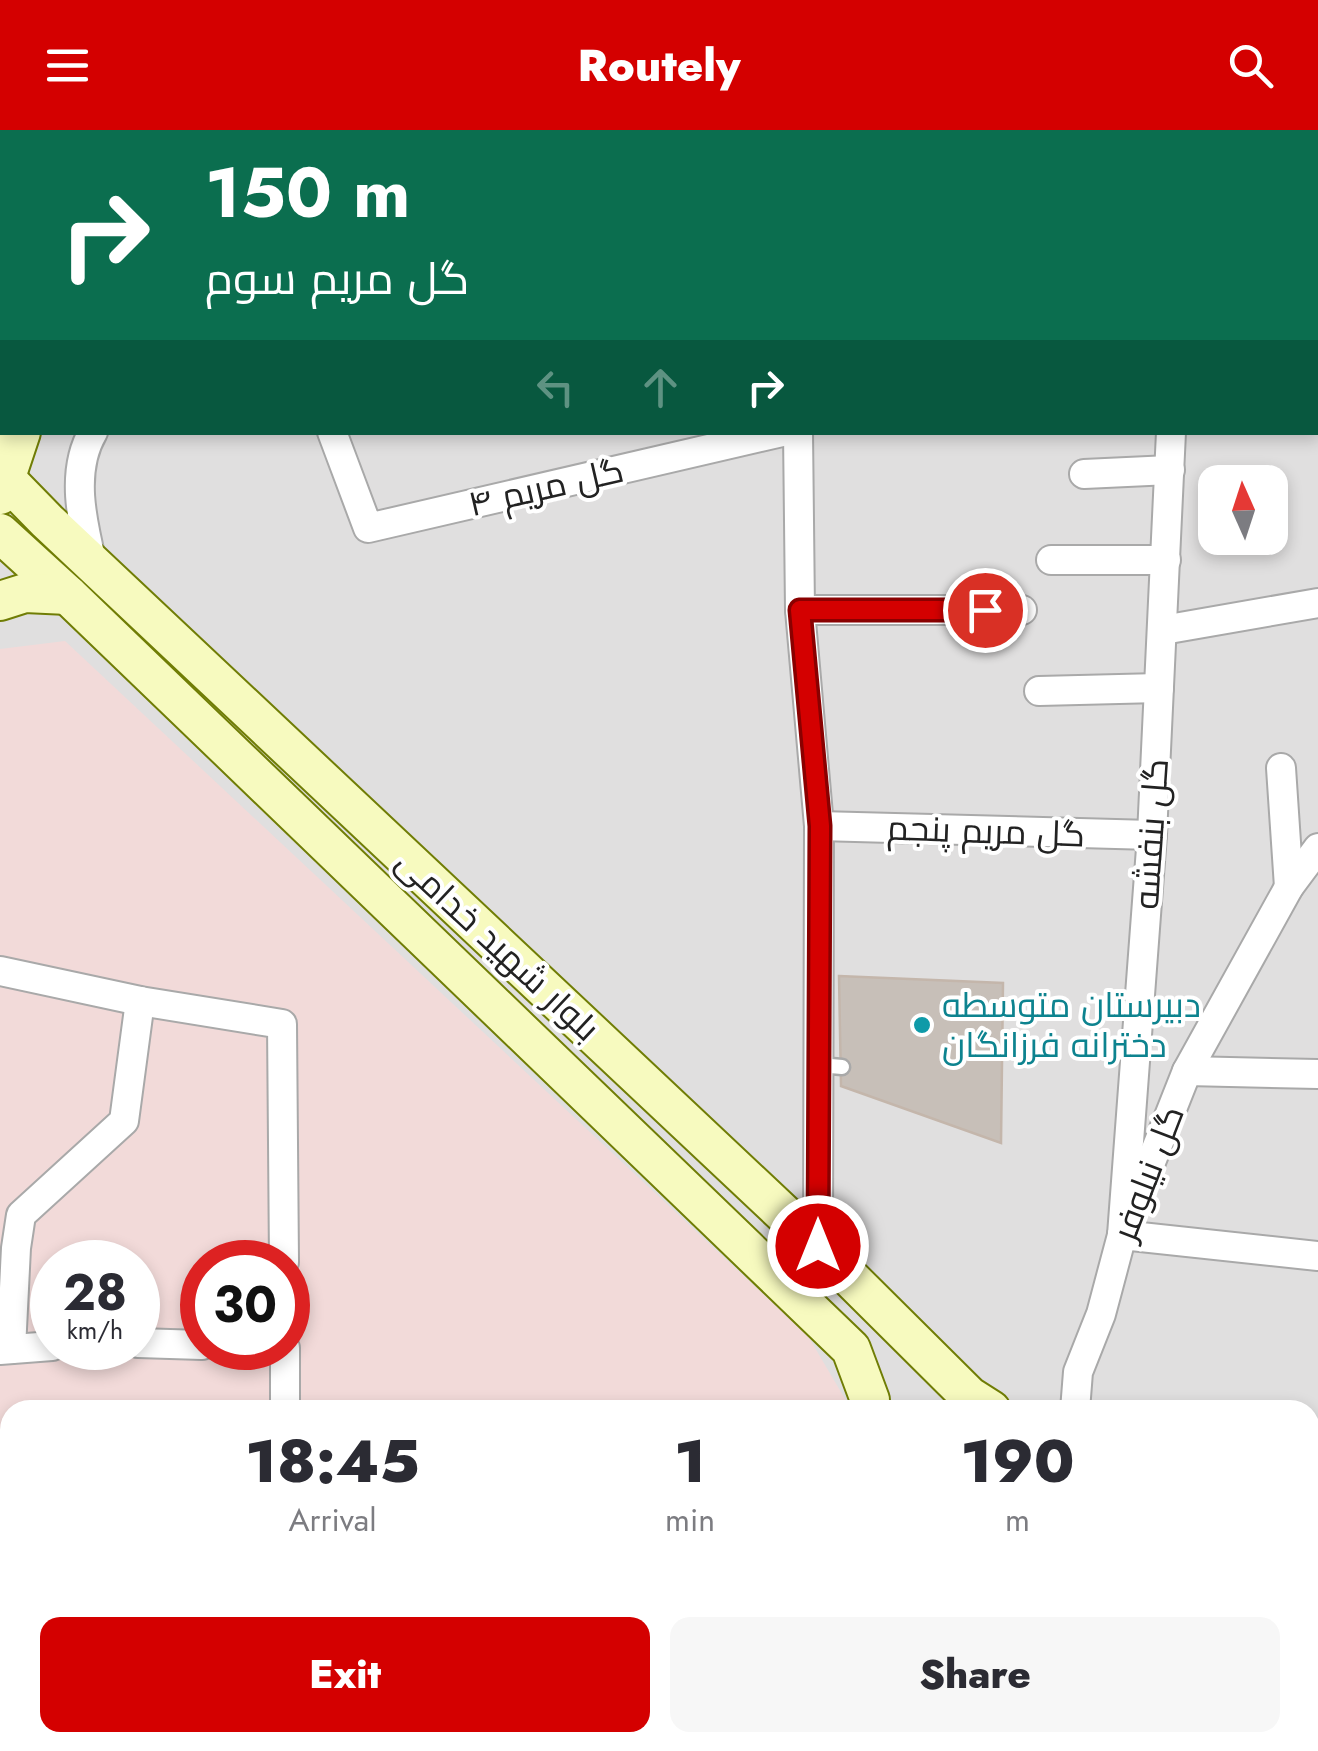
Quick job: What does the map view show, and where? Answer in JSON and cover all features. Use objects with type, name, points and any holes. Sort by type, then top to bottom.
[{"type":"main road","points":[[2,483],[20,435]]},
{"type":"main road","name":"بلوار شهید خدامی","points":[[2,483],[92,562],[818,1246],[975,1400]]},
{"type":"main road","name":"بلوار شهید خدامی","points":[[0,533],[851,1349],[870,1400]]},
{"type":"main road","points":[[0,601],[26,593],[68,595]]},
{"type":"street","points":[[92,435],[81,462],[80,482],[83,524],[92,562]]},
{"type":"street","name":"گل مریم ۴","points":[[333,435],[368,528],[769,435]]},
{"type":"street","points":[[798,435],[800,610],[820,826],[830,1066],[818,1246]]},
{"type":"street","name":"گل بنفشه","points":[[1122,1235],[1152,835],[1171,435]]},
{"type":"street","points":[[1084,474],[1170,470]]},
{"type":"street","points":[[1051,560],[1166,560]]},
{"type":"street","points":[[1164,630],[1318,603]]},
{"type":"street","points":[[800,610],[1022,610]]},
{"type":"street","points":[[1039,692],[1160,688]]},
{"type":"street","points":[[1281,768],[1289,887]]},
{"type":"street","name":"گل مریم پنجم","points":[[820,826],[1152,835]]},
{"type":"street","name":"گل نیلوفر","points":[[1076,1400],[1078,1372],[1101,1314],[1122,1235],[1187,1071],[1289,887],[1318,848]]},
{"type":"street","points":[[0,972],[282,1024],[284,1240]]},
{"type":"street","points":[[30,1347],[5,1349],[22,1215],[124,1121],[140,1000]]},
{"type":"street","points":[[1187,1071],[1318,1074]]},
{"type":"street","points":[[1122,1235],[1318,1256]]},
{"type":"street","points":[[285,1370],[285,1400]]},
{"type":"shaded area","points":[[0,435],[1318,435],[1318,1400],[0,1400]]},
{"type":"shaded area","points":[[65,641],[808,1336],[846,1400],[0,1400],[0,649]]},
{"type":"building","name":"دبیرستان متوسطه دخترانه فرزانگان","points":[[839,976],[1003,983],[1001,1143],[841,1086]]},
{"type":"place","name":"دبیرستان متوسطه دخترانه فرزانگان","points":[[922,1025]]},
{"type":"route","points":[[818,1246],[820,826],[800,610],[985,610]]}]
